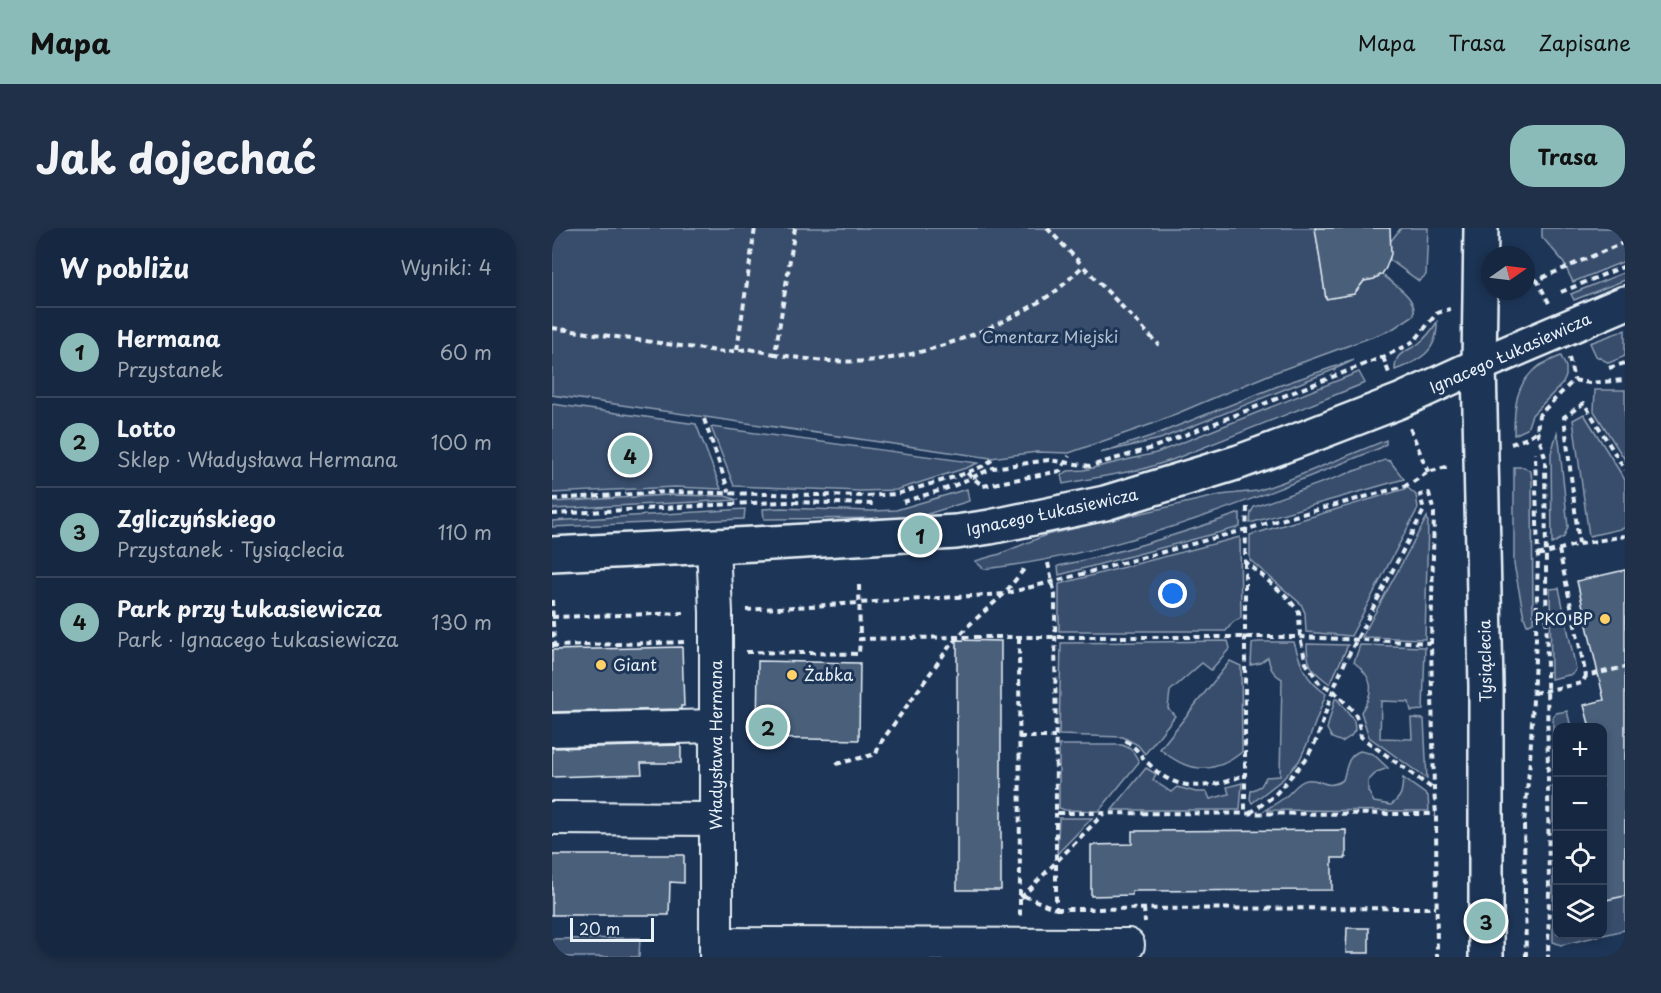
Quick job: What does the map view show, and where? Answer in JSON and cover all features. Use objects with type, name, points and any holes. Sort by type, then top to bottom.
[{"type":"street","name":"Tysiąclecia","points":[[1481,228],[1479,365],[1486,686],[1486,957]]},
{"type":"street","name":"Ignacego Łukasiewicza","points":[[552,554],[956,532],[1105,503],[1239,462],[1307,437],[1400,401],[1625,303]]},
{"type":"street","name":"Władysława Hermana","points":[[713,546],[716,612],[716,951],[1128,945]]},
{"type":"street","points":[[552,730],[716,726]]},
{"type":"street","points":[[552,818],[716,819]]},
{"type":"path","points":[[737,350],[755,228]]},
{"type":"path","points":[[775,354],[795,228]]},
{"type":"path","points":[[1047,228],[1159,345]]},
{"type":"path","points":[[552,328],[724,352],[758,350],[803,359],[876,360],[949,344],[1033,306],[1058,289],[1083,266]]},
{"type":"path","points":[[1561,292],[1625,266]]},
{"type":"path","points":[[893,504],[913,500],[993,468],[1049,460],[1090,466],[1149,449],[1383,357],[1416,339],[1437,313]]},
{"type":"path","points":[[1609,368],[1625,363]]},
{"type":"path","points":[[1574,380],[1589,383],[1625,380]]},
{"type":"path","points":[[1579,544],[1564,417],[1584,402],[1625,470]]},
{"type":"path","points":[[704,419],[729,492]]},
{"type":"path","points":[[1537,431],[1545,457],[1550,891],[1548,957]]},
{"type":"path","points":[[1526,957],[1524,824],[1534,693],[1538,555],[1535,453]]},
{"type":"path","points":[[967,473],[983,486],[1060,471],[1069,456]]},
{"type":"path","points":[[552,499],[666,492],[867,496],[897,494],[967,473],[992,460]]},
{"type":"path","points":[[552,617],[716,612],[1004,594],[1246,530],[1413,482]]},
{"type":"path","points":[[1247,813],[1274,796],[1306,759],[1317,739],[1333,690],[1356,640],[1424,510],[1420,495],[1429,493],[1434,513],[1431,643],[1437,957]]},
{"type":"path","points":[[552,514],[752,503],[882,504]]},
{"type":"path","points":[[1247,507],[1245,561],[1247,813]]},
{"type":"path","points":[[1424,510],[1434,513]]},
{"type":"path","points":[[1538,555],[1579,544],[1625,536]]},
{"type":"path","points":[[1534,693],[1582,683],[1586,676],[1559,550]]},
{"type":"path","points":[[1245,561],[1286,596],[1299,612],[1300,637],[1306,663],[1320,684],[1333,690],[1354,712],[1361,737],[1434,790]]},
{"type":"path","points":[[1048,563],[1054,595],[1056,909]]},
{"type":"path","points":[[836,764],[876,754],[879,744],[949,646],[1004,594],[1025,568]]},
{"type":"path","points":[[742,652],[859,654],[859,585]]},
{"type":"path","points":[[552,600],[553,646],[686,642]]},
{"type":"path","points":[[860,639],[1300,637],[1431,643]]},
{"type":"path","points":[[1019,638],[1020,899],[1104,813]]},
{"type":"path","points":[[1586,676],[1625,667]]},
{"type":"path","points":[[1019,737],[1055,737]]},
{"type":"path","points":[[1125,741],[1135,746],[1146,761],[1164,777],[1182,784],[1202,786],[1221,784],[1245,774]]},
{"type":"path","points":[[1056,813],[1436,814]]},
{"type":"path","points":[[1024,896],[1056,909],[1436,908]]},
{"type":"green space","name":"Cmentarz Miejski","points":[[552,228],[1315,228],[1326,299],[1354,294],[1364,281],[1382,274],[1408,297],[1414,309],[1414,315],[1391,330],[1273,373],[1152,424],[1069,453],[1037,452],[991,458],[552,395]]},
{"type":"green space","points":[[1401,228],[1428,228],[1426,275],[1419,281],[1390,260],[1390,242]]},
{"type":"green space","points":[[1542,228],[1625,228],[1625,261],[1573,282],[1562,260],[1542,237]]},
{"type":"green space","points":[[1625,272],[1625,280],[1574,300],[1571,294]]},
{"type":"green space","points":[[1437,322],[1437,332],[1426,354],[1395,370],[1399,356],[1421,342]]},
{"type":"green space","points":[[1625,330],[1625,356],[1609,363],[1596,356],[1590,343]]},
{"type":"green space","points":[[1561,356],[1566,367],[1563,383],[1532,415],[1527,429],[1514,435],[1516,406],[1525,380],[1539,366]]},
{"type":"green space","points":[[1354,360],[1160,439],[1100,453],[1157,434],[1278,386]]},
{"type":"green space","points":[[1359,372],[1365,383],[1172,460],[1143,469],[1063,484],[1061,475],[1068,471],[1084,470],[1156,453]]},
{"type":"green space","points":[[1595,390],[1625,390],[1625,460],[1594,411]]},
{"type":"green space","points":[[552,404],[696,424],[721,489],[675,487],[552,493]]},
{"type":"green space","points":[[1584,414],[1625,480],[1625,528],[1589,536],[1573,420]]},
{"type":"green space","points":[[711,427],[978,463],[896,490],[860,491],[734,486]]},
{"type":"green space","points":[[1557,433],[1568,527],[1564,537],[1552,544],[1551,453]]},
{"type":"green space","points":[[1386,440],[1386,444],[1380,448],[1284,487],[1136,538],[1035,562],[984,569],[975,561],[1000,554],[1046,535],[1220,495],[1257,491]]},
{"type":"green space","points":[[1385,460],[1390,461],[1404,479],[1250,523],[1254,507]]},
{"type":"green space","points":[[1514,467],[1524,467],[1531,472],[1532,481],[1533,622],[1527,625],[1514,564]]},
{"type":"green space","points":[[1408,488],[1416,495],[1418,508],[1351,636],[1306,632],[1305,613],[1301,604],[1250,560],[1250,535]]},
{"type":"green space","points":[[967,489],[969,501],[915,518],[764,519],[763,509],[896,510]]},
{"type":"green space","points":[[668,495],[725,496],[738,500],[552,509],[552,502]]},
{"type":"green space","points":[[745,509],[744,519],[552,527],[552,521]]},
{"type":"green space","points":[[1240,513],[1240,527],[1059,575],[1058,566],[1150,542]]},
{"type":"green space","points":[[1427,517],[1425,639],[1362,637]]},
{"type":"green space","points":[[1240,537],[1241,618],[1233,622],[1226,631],[1059,631],[1059,584]]},
{"type":"green space","points":[[1559,588],[1576,669],[1573,674],[1551,679],[1550,589]]},
{"type":"green space","points":[[1228,641],[1230,648],[1211,670],[1202,663],[1170,691],[1168,708],[1175,716],[1145,754],[1138,745],[1123,737],[1059,735],[1061,643]]},
{"type":"green space","points":[[1294,642],[1305,671],[1313,683],[1326,694],[1299,761],[1283,779],[1252,803],[1251,791],[1261,786],[1266,777],[1280,776],[1282,679],[1272,670],[1268,657],[1260,663],[1251,665],[1252,644]]},
{"type":"green space","points":[[1307,644],[1348,645],[1330,684],[1312,667],[1308,658]]},
{"type":"green space","points":[[1360,645],[1425,647],[1423,710],[1411,711],[1409,702],[1381,701],[1380,738],[1412,739],[1411,718],[1424,719],[1427,779],[1369,737],[1361,712],[1369,698],[1369,679],[1354,662]]},
{"type":"green space","points":[[1230,661],[1241,666],[1242,752],[1221,765],[1210,768],[1180,763],[1160,749]]},
{"type":"green space","points":[[1335,699],[1354,721],[1355,730],[1342,742],[1332,738],[1327,729]]},
{"type":"green space","points":[[1567,711],[1570,723],[1553,723],[1553,716],[1556,713]]},
{"type":"green space","points":[[1059,745],[1122,745],[1131,750],[1139,762],[1099,811],[1065,810],[1059,808]]},
{"type":"green space","points":[[1360,751],[1373,754],[1388,768],[1377,772],[1368,781],[1368,791],[1374,802],[1391,805],[1395,802],[1401,794],[1403,778],[1428,796],[1429,811],[1265,810],[1283,799],[1304,781],[1312,780],[1332,784],[1343,780],[1350,759]]},
{"type":"green space","points":[[1146,768],[1156,774],[1153,780],[1171,792],[1177,787],[1196,792],[1207,792],[1210,799],[1229,794],[1227,787],[1242,783],[1240,810],[1112,810]]},
{"type":"green space","points":[[1059,818],[1092,818],[1057,854]]},
{"type":"green space","points":[[1607,886],[1625,896],[1625,930],[1607,934]]},
{"type":"green space","points":[[640,938],[639,957],[552,957],[552,939]]},
{"type":"green space","points":[[1553,939],[1587,939],[1561,945],[1553,942]]},
{"type":"building","points":[[1315,228],[1390,228],[1391,254],[1386,268],[1374,279],[1364,281],[1354,294],[1326,299]]},
{"type":"building","points":[[1625,570],[1625,896],[1607,900],[1607,723],[1589,723],[1584,705],[1604,700],[1577,581]]},
{"type":"building","points":[[957,640],[1001,641],[1001,890],[957,890]]},
{"type":"building","points":[[682,647],[684,706],[681,706],[681,709],[552,712],[552,650]]},
{"type":"building","points":[[758,661],[860,663],[859,740],[757,738]]},
{"type":"building","points":[[681,745],[681,763],[641,763],[642,774],[552,777],[552,748]]},
{"type":"building","points":[[1346,830],[1346,858],[1332,858],[1332,890],[1132,891],[1132,895],[1091,896],[1091,845],[1132,844],[1132,831]]},
{"type":"building","points":[[552,855],[684,855],[684,883],[670,882],[669,915],[552,915]]},
{"type":"building","points":[[1347,928],[1369,928],[1369,953],[1346,953]]},
{"type":"place","name":"Park przy Łukasiewicza","points":[[630,455]]},
{"type":"place","name":"Hermana","points":[[920,535]]},
{"type":"place","name":"PKO BP","points":[[1605,619]]},
{"type":"place","name":"Giant","points":[[601,665]]},
{"type":"place","name":"Żabka","points":[[792,675]]},
{"type":"place","name":"Lotto","points":[[768,727]]},
{"type":"place","name":"Zgliczyńskiego","points":[[1486,921]]}]
